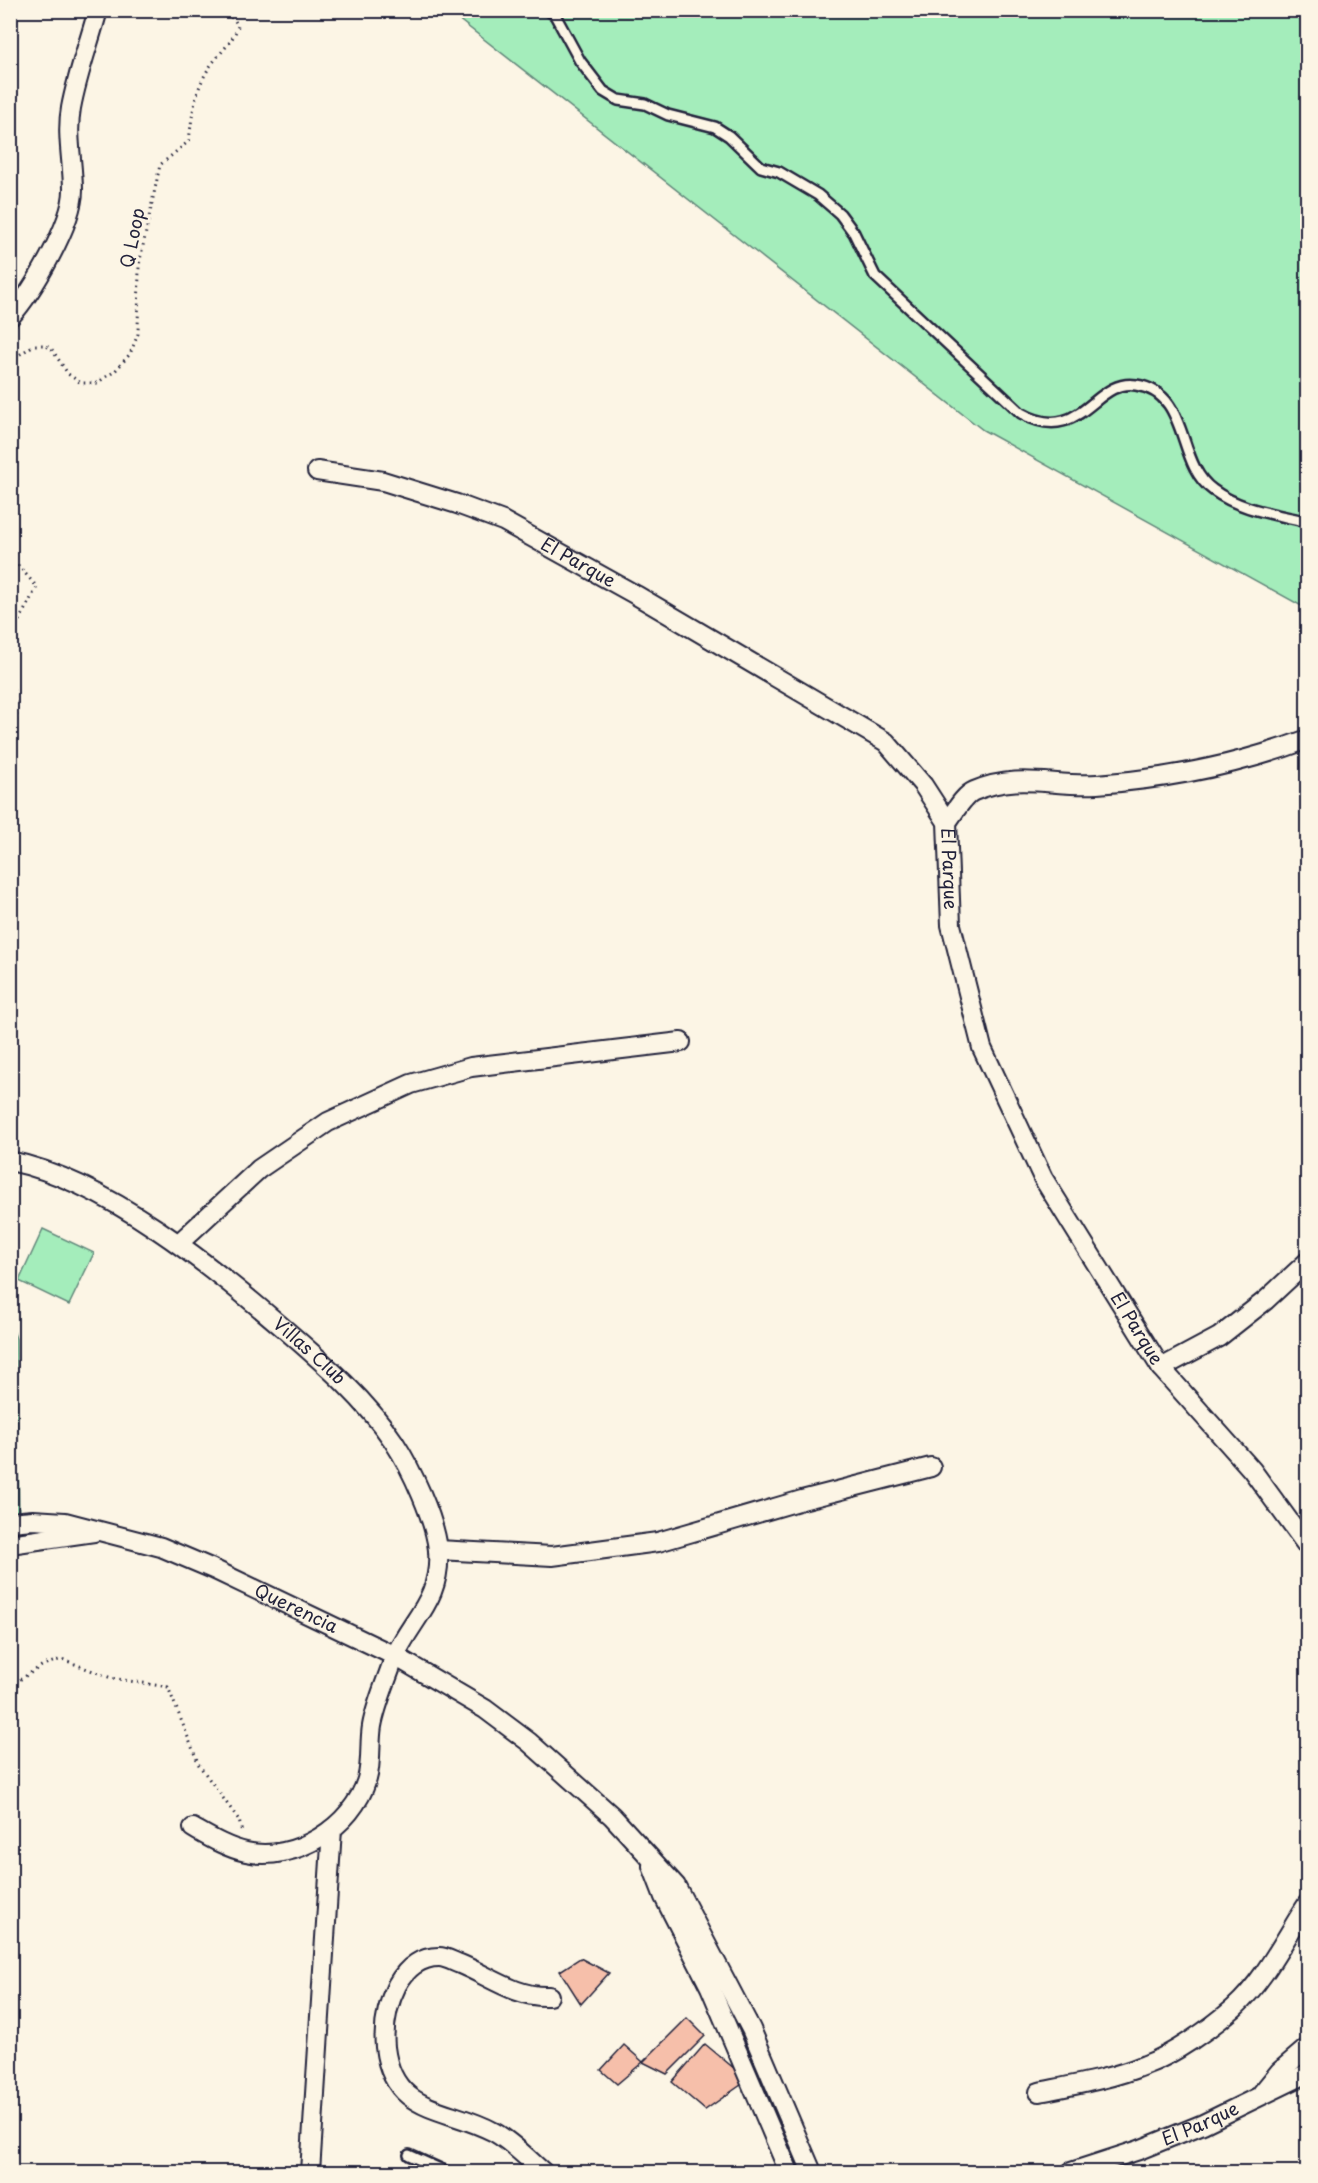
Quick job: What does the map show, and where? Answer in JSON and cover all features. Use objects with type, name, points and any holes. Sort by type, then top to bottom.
[{"type":"street","points":[[10,317],[34,285],[69,210],[73,193],[69,137],[71,109],[98,10]]},
{"type":"street","name":"El Parque","points":[[317,471],[382,481],[503,521],[596,572],[886,742],[923,785],[948,822],[951,925],[982,1048],[1043,1178],[1161,1368],[1252,1470],[1308,1547]]},
{"type":"street","points":[[948,822],[972,791],[1020,779],[1094,784],[1164,776],[1234,761],[1308,739]]},
{"type":"street","points":[[179,1243],[259,1168],[328,1122],[411,1084],[471,1067],[681,1042]]},
{"type":"street","name":"Villas Club","points":[[10,1161],[74,1181],[179,1243],[337,1375],[393,1441],[420,1490],[438,1550],[428,1604],[395,1656],[372,1728],[367,1780],[358,1799],[332,1829]]},
{"type":"street","points":[[1161,1368],[1219,1337],[1266,1300],[1308,1261]]},
{"type":"street","points":[[438,1550],[552,1556],[658,1542],[802,1500],[932,1467]]},
{"type":"street","name":"Querencia","points":[[10,1522],[33,1520],[65,1522],[161,1547],[213,1569],[395,1656],[485,1709],[529,1742],[612,1816],[649,1859]]},
{"type":"street","name":"Querencia","points":[[10,1544],[99,1531]]},
{"type":"street","points":[[193,1828],[216,1841],[246,1852],[268,1854],[290,1851],[332,1829]]},
{"type":"street","points":[[310,2172],[332,1829]]},
{"type":"street","points":[[649,1859],[664,1897],[710,1987],[789,2172]]},
{"type":"street","points":[[649,1859],[676,1886],[745,2019],[812,2172]]},
{"type":"street","points":[[1039,2092],[1098,2080],[1147,2065],[1192,2038],[1234,2007],[1274,1959],[1308,1903]]},
{"type":"street","points":[[543,2172],[495,2132],[421,2103],[399,2089],[388,2067],[384,2036],[390,1999],[401,1977],[419,1960],[441,1957],[515,1990],[536,1997],[549,1996]]},
{"type":"street","name":"El Parque","points":[[1261,2095],[1280,2071],[1308,2047]]},
{"type":"street","name":"El Parque","points":[[1071,2172],[1139,2150],[1203,2124],[1308,2073]]},
{"type":"lane","points":[[548,10],[555,15],[580,61],[603,91],[618,100],[645,104],[668,115],[715,127],[729,136],[761,167],[779,172],[818,195],[833,208],[854,233],[875,276],[1021,413],[1047,424],[1062,423],[1119,387],[1135,384],[1158,393],[1169,402],[1194,471],[1212,489],[1242,506],[1308,522]]},
{"type":"lane","points":[[409,2155],[447,2172]]},
{"type":"path","name":"Q Loop","points":[[10,361],[34,345],[43,345],[51,348],[68,374],[81,383],[97,383],[115,371],[130,354],[138,334],[139,265],[160,165],[189,141],[194,101],[207,71],[235,36],[238,26],[234,19],[218,10]]},
{"type":"path","points":[[10,556],[37,587],[17,624],[10,655]]},
{"type":"path","points":[[10,672],[17,717],[10,746]]},
{"type":"path","points":[[10,1686],[43,1665],[62,1659],[111,1678],[168,1687],[199,1765],[239,1820],[246,1852]]},
{"type":"green space","points":[[448,11],[1307,11],[1307,609],[983,430]]},
{"type":"green space","points":[[43,1229],[94,1253],[69,1305],[19,1281]]},
{"type":"green space","points":[[10,1321],[16,1339],[19,1517],[10,1518]]},
{"type":"building","points":[[580,1958],[609,1973],[581,2004],[560,1971]]},
{"type":"building","points":[[687,2018],[705,2036],[667,2074],[643,2062]]},
{"type":"building","points":[[705,2044],[748,2080],[705,2110],[672,2082]]},
{"type":"building","points":[[624,2045],[643,2062],[617,2084],[601,2070]]}]
